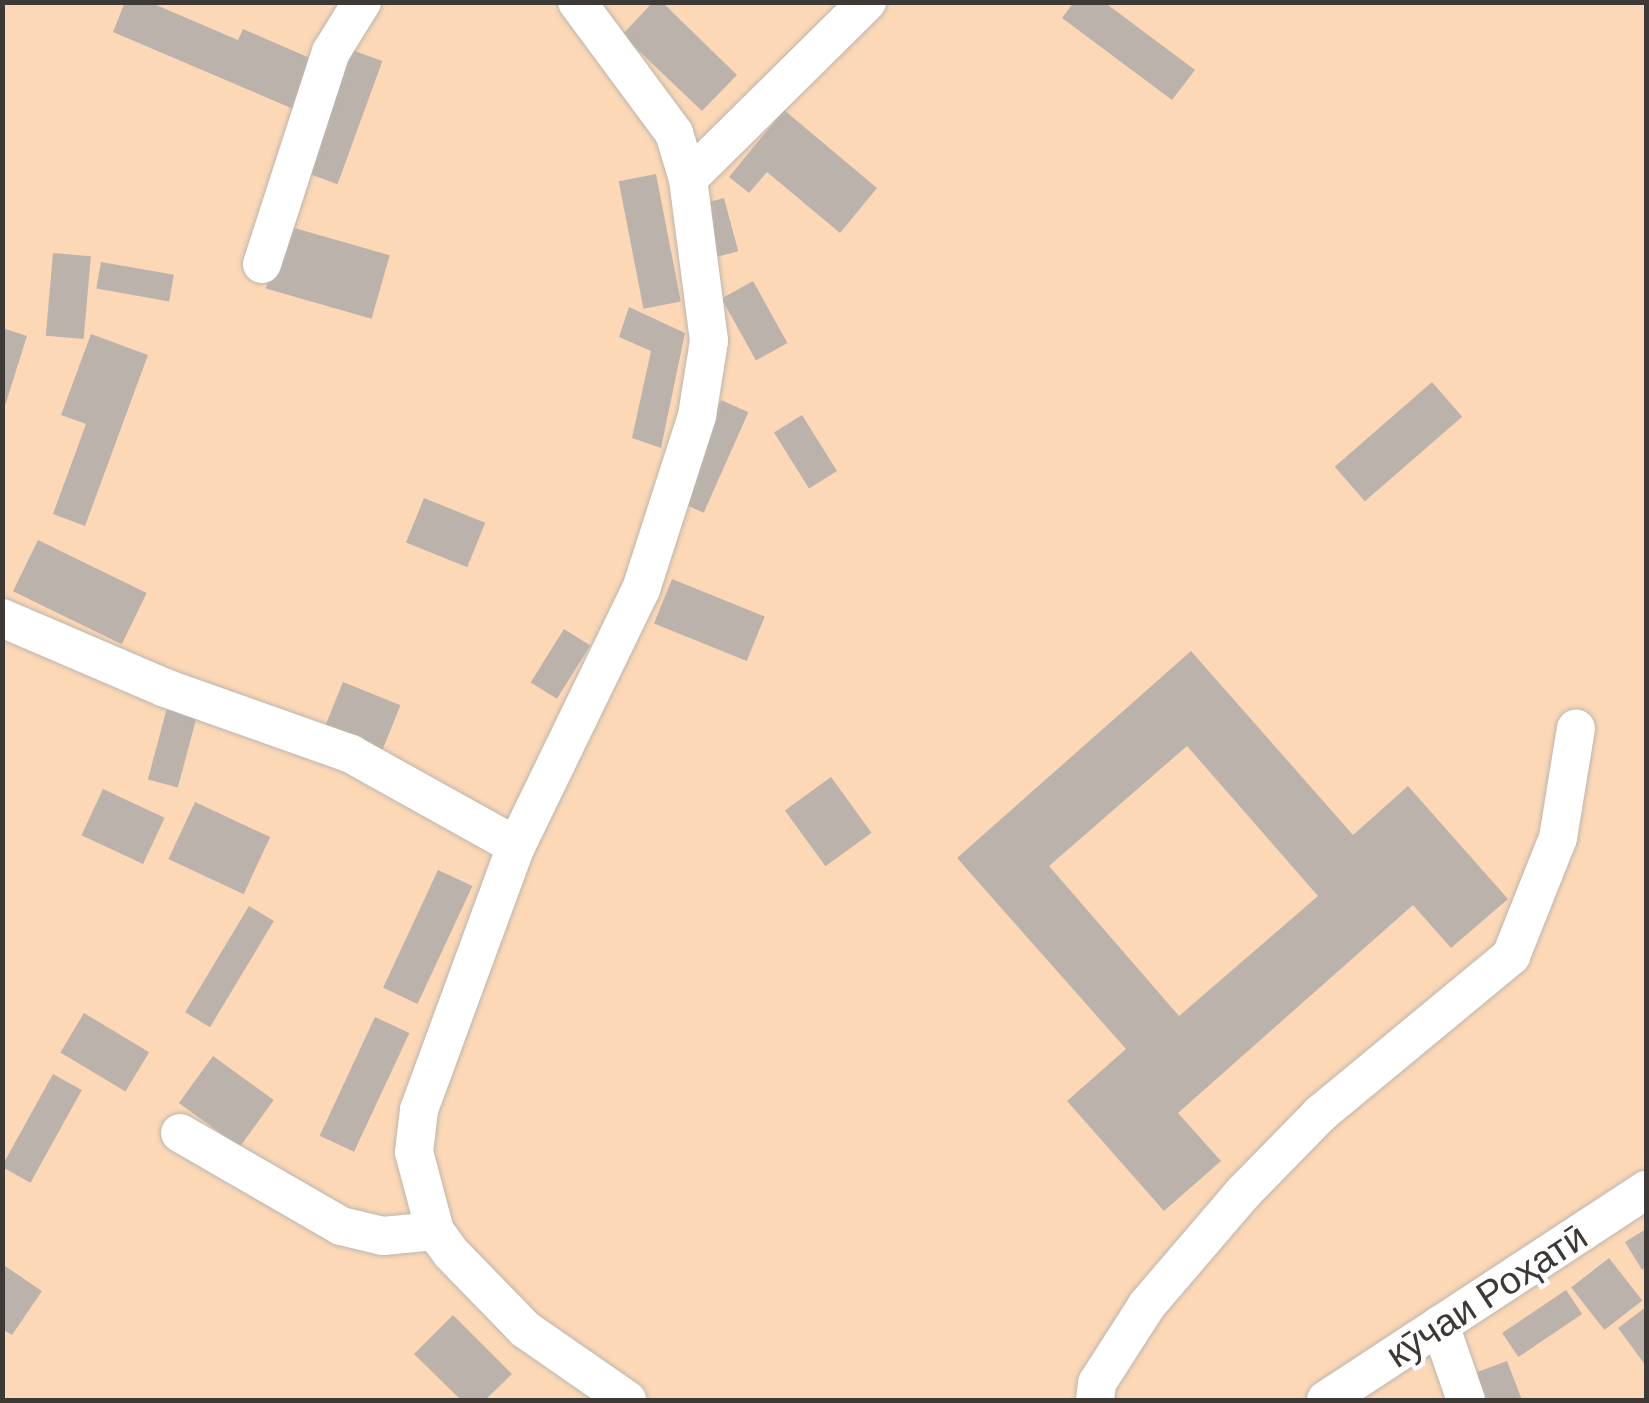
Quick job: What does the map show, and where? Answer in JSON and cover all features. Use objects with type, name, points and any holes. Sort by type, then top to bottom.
[{"type":"street","points":[[262,264],[331,52],[362,2]]},
{"type":"street","points":[[577,2],[674,133],[688,179],[709,341],[696,416],[640,589],[516,846],[419,1110],[414,1152],[435,1231],[526,1330],[627,1400]]},
{"type":"street","points":[[688,179],[867,2]]},
{"type":"street","points":[[2,618],[166,688],[352,754],[516,846]]},
{"type":"street","points":[[1095,1400],[1097,1382],[1147,1305],[1243,1193],[1320,1114],[1511,956],[1558,838],[1576,728]]},
{"type":"street","points":[[180,1133],[341,1226],[383,1236],[435,1231]]},
{"type":"street","name":"кӯчаи Роҳатӣ","points":[[1326,1400],[1646,1190]]},
{"type":"street","points":[[1440,1326],[1466,1400]]},
{"type":"shaded area","points":[[3,3],[1646,3],[1646,1400],[3,1400]]},
{"type":"building","points":[[125,2],[149,2],[238,40],[243,29],[319,62],[298,111],[113,32]]},
{"type":"building","points":[[653,2],[662,2],[737,75],[702,111],[622,35]]},
{"type":"building","points":[[1074,2],[1104,2],[1195,70],[1172,100],[1062,18]]},
{"type":"building","points":[[341,46],[382,61],[338,184],[296,169]]},
{"type":"building","points":[[784,110],[877,188],[840,233],[767,172],[749,193],[729,177]]},
{"type":"building","points":[[656,174],[681,302],[644,309],[619,181]]},
{"type":"building","points":[[724,198],[738,251],[714,258],[700,204]]},
{"type":"building","points":[[284,225],[390,255],[372,319],[266,288]]},
{"type":"building","points":[[53,253],[91,256],[84,339],[46,336]]},
{"type":"building","points":[[101,262],[174,275],[169,301],[96,289]]},
{"type":"building","points":[[753,281],[787,343],[756,361],[722,298]]},
{"type":"building","points":[[629,307],[685,333],[661,448],[632,438],[651,351],[619,337]]},
{"type":"building","points":[[2,328],[27,336],[3,412],[2,412]]},
{"type":"building","points":[[91,334],[148,355],[85,526],[53,514],[86,424],[61,415]]},
{"type":"building","points":[[1432,382],[1462,417],[1365,501],[1335,467]]},
{"type":"building","points":[[721,400],[748,412],[704,513],[676,500]]},
{"type":"building","points":[[802,415],[837,471],[809,488],[774,432]]},
{"type":"building","points":[[424,498],[485,523],[467,567],[406,543]]},
{"type":"building","points":[[38,540],[147,593],[122,644],[13,591]]},
{"type":"building","points":[[672,579],[765,616],[747,661],[654,624]]},
{"type":"building","points":[[564,629],[590,645],[557,699],[531,682]]},
{"type":"building","points":[[1191,651],[1353,835],[1408,786],[1508,899],[1451,948],[1413,905],[1178,1113],[1221,1161],[1164,1211],[1067,1101],[1126,1049],[957,858]],"holes":[[[1187,746],[1318,896],[1179,1016],[1049,866]]]},
{"type":"building","points":[[343,682],[400,705],[383,750],[325,727]]},
{"type":"building","points":[[167,708],[197,716],[178,788],[148,779]]},
{"type":"building","points":[[831,777],[872,833],[825,866],[785,811]]},
{"type":"building","points":[[103,789],[165,818],[143,864],[81,835]]},
{"type":"building","points":[[195,802],[270,837],[244,894],[168,859]]},
{"type":"building","points":[[438,870],[472,886],[417,1004],[383,988]]},
{"type":"building","points":[[249,906],[274,921],[210,1027],[185,1012]]},
{"type":"building","points":[[84,1013],[149,1052],[125,1092],[60,1052]]},
{"type":"building","points":[[375,1017],[409,1033],[354,1152],[320,1136]]},
{"type":"building","points":[[213,1056],[274,1100],[240,1147],[179,1103]]},
{"type":"building","points":[[53,1074],[82,1090],[30,1183],[2,1166]]},
{"type":"building","points":[[1646,1229],[1646,1267],[1642,1270],[1625,1242]]},
{"type":"building","points":[[1609,1258],[1642,1301],[1604,1330],[1571,1288]]},
{"type":"building","points":[[2,1264],[42,1291],[12,1335],[2,1329]]},
{"type":"building","points":[[1566,1290],[1582,1314],[1518,1357],[1502,1333]]},
{"type":"building","points":[[1646,1307],[1646,1366],[1618,1328]]},
{"type":"building","points":[[453,1315],[512,1374],[485,1400],[461,1400],[414,1354]]},
{"type":"building","points":[[1507,1361],[1522,1400],[1472,1400],[1464,1377]]}]
